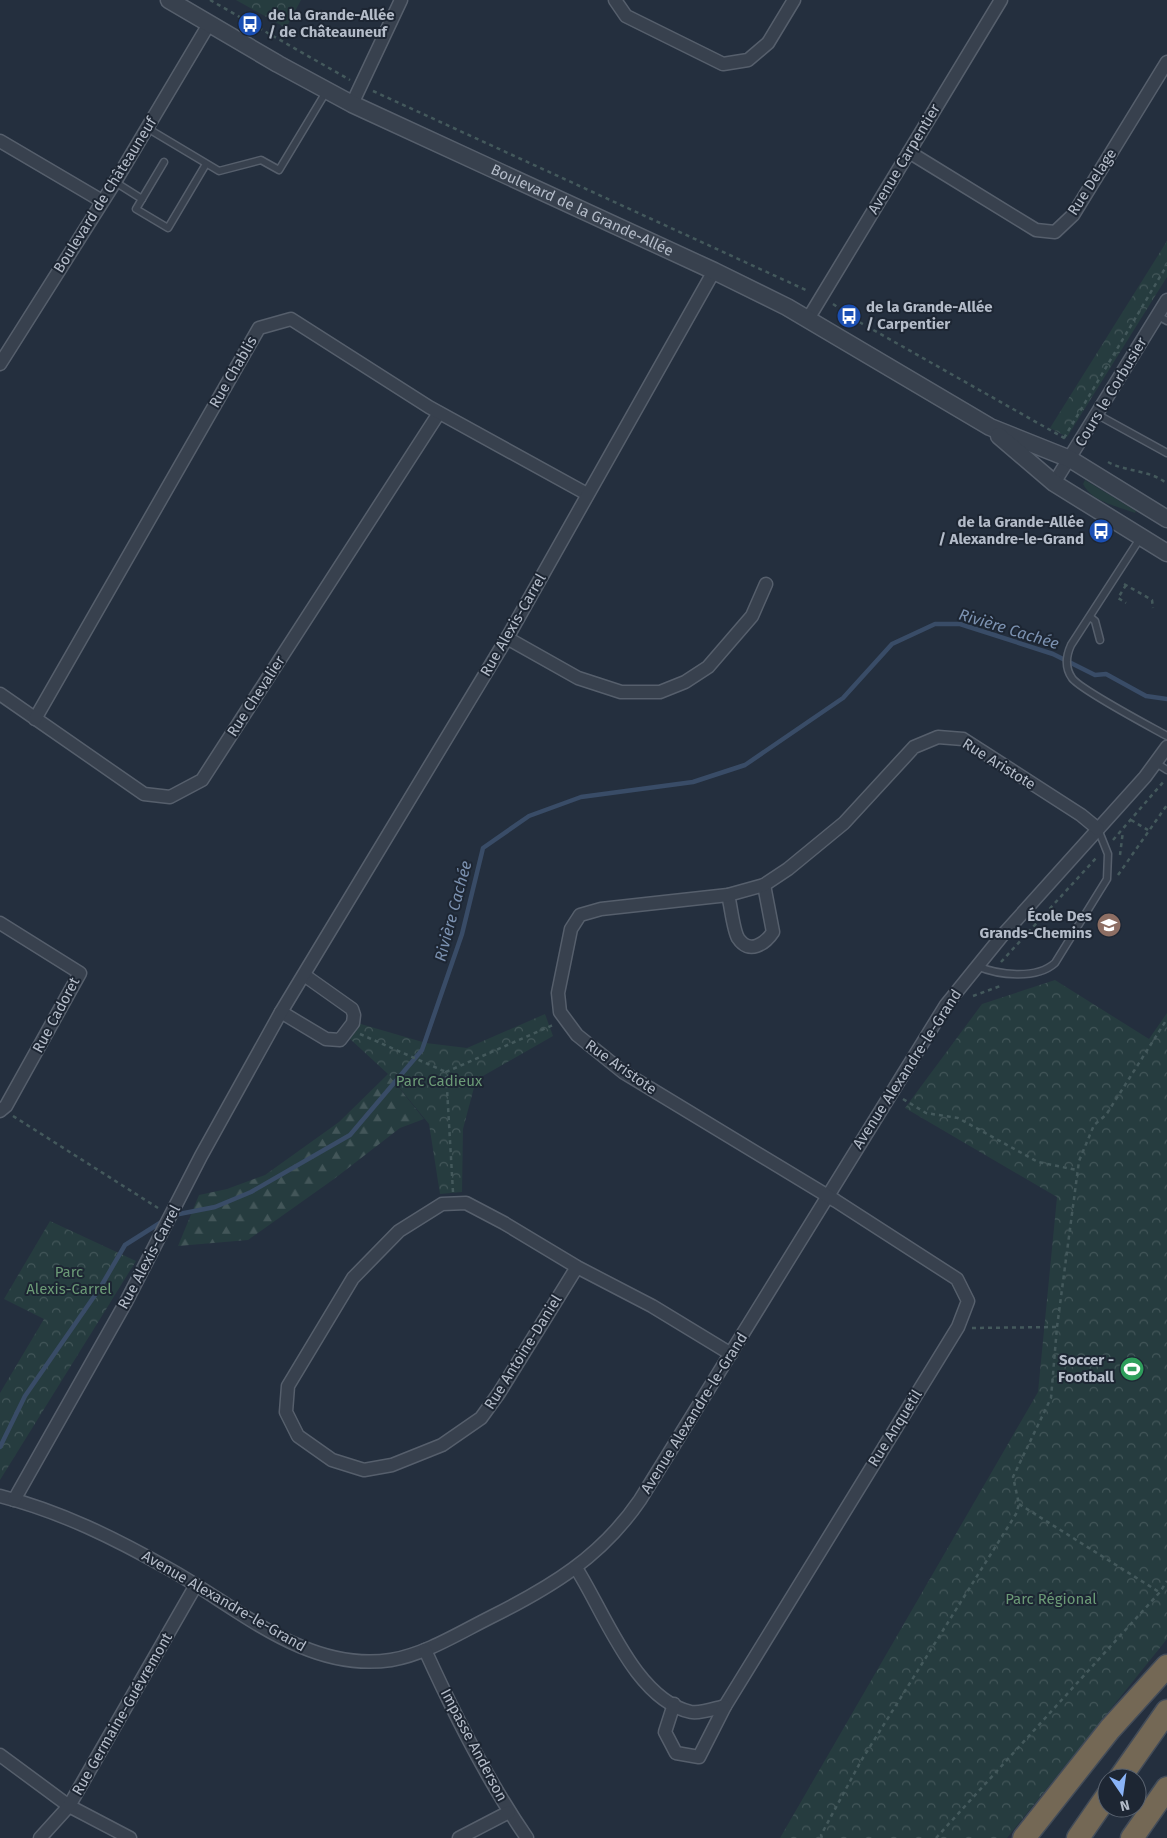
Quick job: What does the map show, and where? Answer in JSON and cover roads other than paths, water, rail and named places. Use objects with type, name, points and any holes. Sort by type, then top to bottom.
[{"type":"highway","points":[[1024,1838],[1110,1729],[1167,1666]]},
{"type":"highway","points":[[1127,1768],[1167,1711]]},
{"type":"highway","points":[[1132,1838],[1167,1788]]},
{"type":"highway","points":[[1078,1838],[1097,1810]]},
{"type":"street","name":"Boulevard de la Grande-Allée","points":[[170,0],[352,104],[714,271],[808,319],[990,427],[1070,459],[1167,519]]},
{"type":"street","points":[[352,104],[401,0]]},
{"type":"street","points":[[615,0],[626,16],[723,64],[748,60],[768,44],[794,0]]},
{"type":"street","name":"Avenue Carpentier","points":[[808,319],[1001,0]]},
{"type":"street","name":"Boulevard de Châteauneuf","points":[[0,364],[115,182],[209,24]]},
{"type":"street","name":"Rue Delage","points":[[909,152],[1036,230],[1055,232],[1073,215],[1167,62]]},
{"type":"street","points":[[0,140],[102,201]]},
{"type":"street","name":"Rue Alexis-Carrel","points":[[14,1500],[126,1302],[170,1216],[282,1012],[507,638],[714,271]]},
{"type":"street","name":"Cours le Corbusier","points":[[1054,483],[1162,319],[1167,300]]},
{"type":"street","name":"Rue Chablis","points":[[35,719],[259,328],[292,319],[440,413],[587,494]]},
{"type":"street","name":"Rue Chevalier","points":[[0,694],[144,794],[170,797],[202,780],[440,413]]},
{"type":"street","name":"Boulevard de la Grande-Allée","points":[[990,427],[1054,483],[1167,553]]},
{"type":"street","points":[[507,638],[578,678],[621,692],[660,692],[685,682],[708,666],[752,616],[766,584]]},
{"type":"street","name":"Rue Aristote","points":[[828,1196],[623,1072],[577,1035],[560,1012],[558,993],[571,929],[580,915],[601,909],[728,895],[764,886],[844,823],[914,747],[938,737],[963,739],[1080,815],[1098,829]]},
{"type":"street","name":"Avenue Alexandre-le-Grand","points":[[0,1496],[97,1530],[196,1585],[291,1642],[323,1656],[352,1661],[378,1661],[400,1658],[424,1650],[534,1595],[576,1568],[609,1538],[637,1505],[891,1091],[946,1005],[977,966],[1098,829],[1162,766],[1167,747]]},
{"type":"street","points":[[728,895],[738,938],[746,945],[757,946],[766,943],[773,932],[764,886]]},
{"type":"street","name":"Rue Cadoret","points":[[0,923],[80,973],[1,1110]]},
{"type":"street","points":[[282,1012],[326,1039],[340,1040],[349,1030],[354,1015],[352,1009],[304,975]]},
{"type":"street","name":"Rue Anquetil","points":[[674,1704],[665,1732],[676,1753],[699,1757],[725,1706],[958,1327],[968,1301],[956,1279],[828,1196]]},
{"type":"street","name":"Rue Antoine-Daniel","points":[[577,1267],[499,1393],[481,1418],[442,1446],[392,1465],[364,1470],[332,1460],[298,1436],[286,1412],[288,1386],[353,1278],[399,1232],[442,1204],[466,1203],[504,1223],[577,1267],[652,1306],[731,1354]]},
{"type":"street","points":[[576,1568],[624,1657],[664,1700],[692,1712],[725,1706]]},
{"type":"street","name":"Rue Germaine-Guévremont","points":[[40,1838],[69,1806],[196,1585]]},
{"type":"street","name":"Impasse Anderson","points":[[424,1650],[471,1744],[509,1812],[527,1838]]},
{"type":"street","points":[[0,1755],[69,1806],[130,1838]]},
{"type":"street","points":[[459,1838],[509,1812]]},
{"type":"lane","points":[[147,128],[219,171],[261,160],[278,170],[327,91]]},
{"type":"lane","points":[[164,162],[136,209],[168,228],[206,164]]},
{"type":"lane","points":[[115,182],[142,199]]},
{"type":"lane","points":[[1098,415],[1167,453]]},
{"type":"lane","points":[[1141,537],[1071,645],[1067,657],[1067,666],[1073,680],[1167,736]]},
{"type":"lane","points":[[1090,617],[1095,621],[1100,640]]},
{"type":"lane","points":[[977,966],[1000,973],[1027,972],[1044,970],[1055,963],[1107,879],[1108,854],[1098,829]]},
{"type":"waterway","name":"Rivière Cachée","points":[[174,1215],[215,1207],[251,1192],[350,1135],[422,1050],[462,934],[483,848],[529,816],[581,797],[693,782],[745,765],[843,698],[892,644],[935,624],[960,624],[1053,654],[1095,675],[1106,674],[1146,696],[1167,699]]},
{"type":"waterway","name":"Rivière Cachée","points":[[0,1447],[25,1396],[100,1288],[125,1245],[163,1221]]},
{"type":"place","name":"de la Grande-Allée / de Châteauneuf","points":[[250,24]]},
{"type":"place","name":"de la Grande-Allée / Carpentier","points":[[849,316]]},
{"type":"place","name":"de la Grande-Allée / Alexandre-le-Grand","points":[[1101,531]]},
{"type":"place","name":"École Des Grands-Chemins","points":[[1109,925]]},
{"type":"place","name":"Soccer - Football","points":[[1132,1369]]},
{"type":"park label","name":"Parc Cadieux","points":[[439,1081]]},
{"type":"park label","name":"Parc Alexis-Carrel","points":[[69,1280]]},
{"type":"park label","name":"Parc Régional","points":[[1051,1599]]}]
